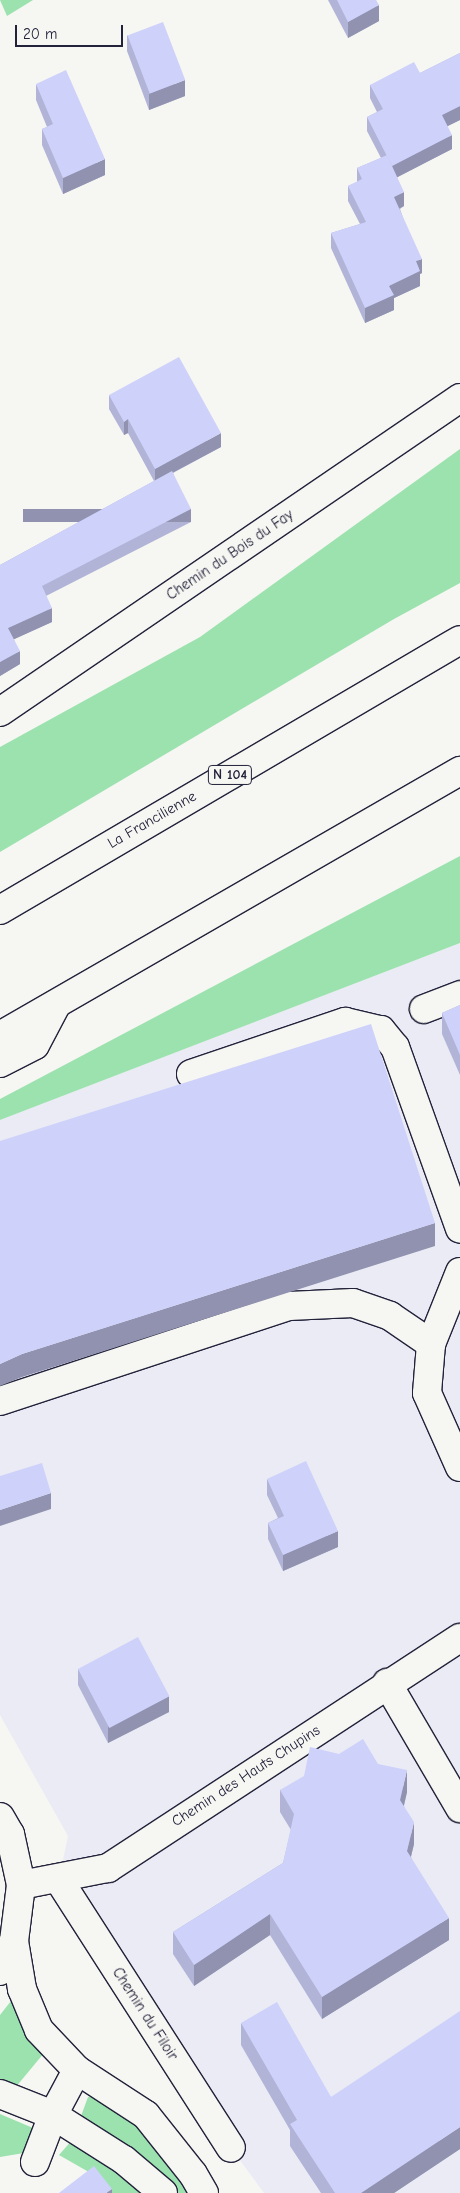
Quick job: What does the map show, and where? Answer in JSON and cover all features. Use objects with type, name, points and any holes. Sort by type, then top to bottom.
[{"type":"main road","name":"Chemin du Bois du Fay","points":[[0,712],[460,398]]},
{"type":"main road","name":"La Francilienne","points":[[0,910],[460,640]]},
{"type":"main road","points":[[0,1036],[460,771]]},
{"type":"main road","points":[[424,1008],[460,995]]},
{"type":"main road","points":[[0,1063],[36,1045],[56,1005]]},
{"type":"main road","points":[[191,1074],[345,1022],[381,1030],[395,1047],[460,1229]]},
{"type":"main road","points":[[460,1272],[430,1344],[427,1393],[460,1467]]},
{"type":"main road","points":[[0,1401],[289,1306],[353,1303],[390,1316],[430,1344]]},
{"type":"main road","name":"Chemin des Hauts Chupins","points":[[21,1885],[59,1880],[108,1868],[387,1683],[460,1638]]},
{"type":"main road","points":[[387,1683],[460,1808]]},
{"type":"main road","points":[[0,1817],[10,1834],[21,1885],[14,1941],[22,1989],[39,2030],[77,2070],[146,2115],[193,2174],[204,2193]]},
{"type":"main road","name":"Chemin du Filoir","points":[[59,1880],[231,2148]]},
{"type":"main road","points":[[0,1971],[14,1941]]},
{"type":"main road","points":[[35,2162],[53,2115],[77,2070]]},
{"type":"main road","points":[[0,2094],[53,2115],[124,2160],[163,2193]]},
{"type":"shaded area","points":[[460,943],[460,2193],[264,2193],[231,2148],[59,1880],[68,1836],[0,1715],[0,1120]]},
{"type":"green space","points":[[0,0],[33,0],[7,16]]},
{"type":"green space","points":[[460,449],[460,583],[394,619],[0,852],[0,747],[200,637]]},
{"type":"green space","points":[[460,856],[460,943],[0,1120],[0,1099]]},
{"type":"green space","points":[[11,2001],[44,2053],[15,2088],[0,2083],[0,2015]]},
{"type":"green space","points":[[98,2095],[128,2116],[195,2193],[176,2193],[134,2154],[81,2116],[88,2097]]},
{"type":"green space","points":[[0,2114],[33,2128],[24,2153],[0,2157]]},
{"type":"green space","points":[[73,2139],[146,2193],[108,2193],[94,2175],[59,2155]]},
{"type":"building","points":[[337,0],[376,0],[379,5],[348,22]]},
{"type":"building","points":[[163,22],[185,80],[150,93],[128,36]]},
{"type":"building","points":[[460,53],[460,106],[442,115],[452,135],[392,166],[367,117],[383,109],[370,85],[414,62],[420,73]]},
{"type":"building","points":[[66,70],[105,159],[63,178],[42,129],[53,124],[36,84]]},
{"type":"building","points":[[387,155],[404,192],[394,197],[422,259],[416,261],[420,271],[389,286],[394,295],[365,308],[331,233],[366,222],[348,186],[362,179],[357,168]]},
{"type":"building","points":[[179,357],[221,433],[155,469],[128,419],[124,422],[109,395]]},
{"type":"building","points":[[172,471],[191,509],[42,586],[52,608],[8,628],[20,651],[0,662],[0,565]]},
{"type":"building","points":[[460,1005],[460,1055],[442,1013]]},
{"type":"building","points":[[371,1024],[435,1223],[22,1354],[0,1364],[0,1141]]},
{"type":"building","points":[[306,1461],[338,1531],[283,1555],[268,1523],[284,1516],[267,1479]]},
{"type":"building","points":[[42,1463],[51,1493],[0,1510],[0,1476]]},
{"type":"building","points":[[138,1637],[169,1696],[109,1728],[78,1669]]},
{"type":"building","points":[[363,1739],[378,1764],[407,1770],[400,1800],[414,1822],[407,1851],[449,1918],[322,1997],[270,1914],[194,1965],[173,1932],[283,1863],[294,1814],[280,1790],[304,1776],[310,1747],[339,1754]]},
{"type":"building","points":[[277,2002],[331,2097],[460,2011],[460,2127],[361,2193],[335,2193],[290,2124],[297,2120],[241,2023]]},
{"type":"building","points":[[94,2166],[112,2189],[106,2193],[59,2193]]}]
